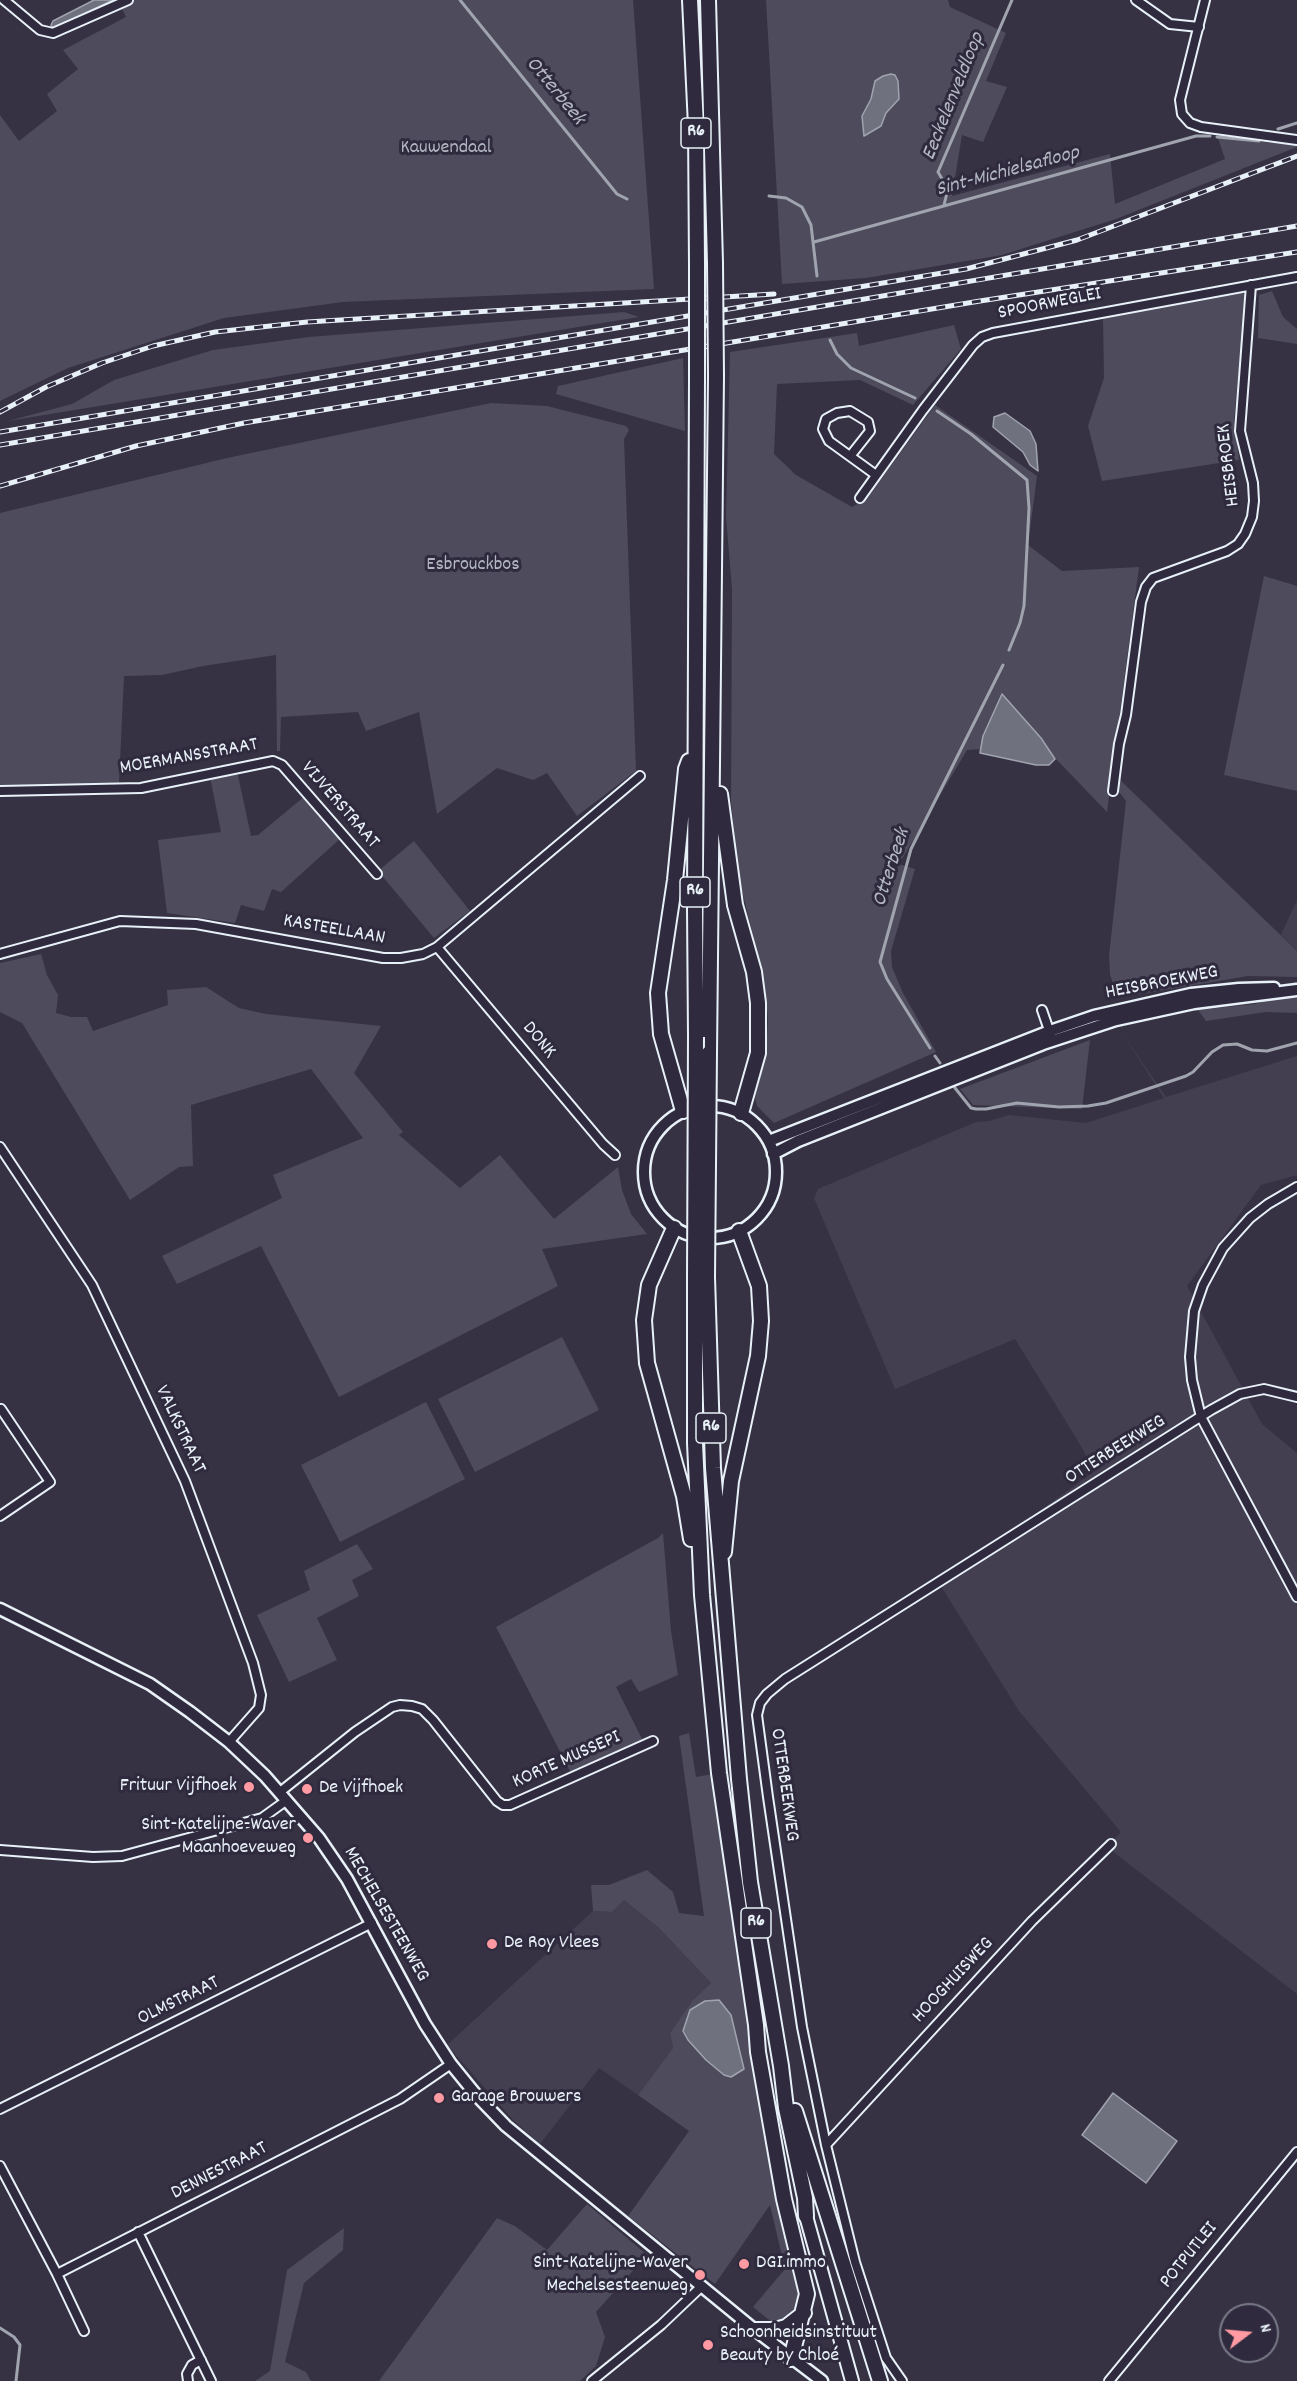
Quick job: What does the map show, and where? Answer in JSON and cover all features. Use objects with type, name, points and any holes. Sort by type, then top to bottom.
[{"type":"highway","name":"R6","points":[[690,0],[696,126],[696,1037],[701,1277],[721,1579],[750,1882],[786,2108],[805,2198],[806,2216]]},
{"type":"highway","name":"R6","points":[[708,0],[716,376],[709,1053],[695,1443],[700,1564],[719,1773],[756,2025],[806,2216]]},
{"type":"highway","points":[[683,1111],[661,1034],[658,993],[675,880],[686,769],[695,748]]},
{"type":"highway","points":[[713,766],[721,800],[735,905],[754,972],[758,1003],[759,1053],[741,1113]]},
{"type":"highway","points":[[674,1228],[649,1285],[644,1320],[647,1363],[684,1496],[693,1548],[700,1564]]},
{"type":"highway","points":[[721,1579],[731,1482],[758,1356],[761,1321],[759,1286],[739,1232]]},
{"type":"highway","points":[[756,2025],[770,2129],[807,2294],[791,2359]]},
{"type":"highway","points":[[781,2066],[880,2381]]},
{"type":"highway","points":[[755,2330],[775,2330],[786,2326],[804,2313]]},
{"type":"main road","name":"HEISBROEKWEG","points":[[769,1141],[860,1111],[1051,1036],[1194,1003],[1297,990]]},
{"type":"main road","points":[[708,1105],[730,1108],[741,1113],[761,1130],[774,1154],[776,1179],[768,1203],[756,1219],[739,1232],[724,1237],[695,1236],[674,1228],[658,1213],[645,1185],[643,1169],[653,1136],[661,1126],[683,1111],[708,1105]]},
{"type":"main road","name":"HEISBROEKWEG","points":[[774,1154],[860,1111]]},
{"type":"main road","name":"MECHELSESTEENWEG","points":[[0,1609],[150,1684],[229,1742],[284,1796],[319,1838],[347,1879],[425,2024],[451,2064],[506,2126],[755,2330],[822,2381]]},
{"type":"main road","name":"R6","points":[[806,2216],[852,2381]]},
{"type":"street","points":[[4,0],[40,30],[53,33],[128,0]]},
{"type":"street","points":[[1136,0],[1170,24],[1199,27]]},
{"type":"street","points":[[1205,0],[1180,100],[1180,109],[1186,119],[1201,127],[1297,140]]},
{"type":"street","name":"SPOORWEGLEI","points":[[860,498],[972,345],[982,337],[993,333],[1297,277]]},
{"type":"street","name":"HEISBROEK","points":[[1113,791],[1141,602],[1146,587],[1153,578],[1160,574],[1239,544],[1252,517],[1253,483],[1240,431],[1251,285]]},
{"type":"street","points":[[851,455],[870,431],[868,422],[850,411],[837,413],[826,419],[823,429],[829,441],[876,475]]},
{"type":"street","name":"MOERMANSSTRAAT","points":[[0,791],[141,788],[270,761],[276,762]]},
{"type":"street","name":"VIJVERSTRAAT","points":[[276,762],[282,765],[376,874]]},
{"type":"street","name":"KASTEELLAAN","points":[[0,954],[120,921],[196,924],[383,958],[423,954],[437,947],[640,776]]},
{"type":"street","name":"DONK","points":[[437,947],[615,1155]]},
{"type":"street","points":[[1042,1010],[1051,1036]]},
{"type":"street","name":"VALKSTRAAT","points":[[0,1147],[92,1285],[185,1481],[253,1663],[261,1695],[259,1708],[229,1742]]},
{"type":"street","points":[[1297,1187],[1268,1204],[1236,1232],[1223,1248],[1203,1285],[1194,1311],[1190,1357],[1192,1380],[1201,1417],[1297,1597]]},
{"type":"street","points":[[1201,1417],[1240,1395],[1264,1389],[1297,1397]]},
{"type":"street","points":[[0,1516],[50,1482],[1,1409]]},
{"type":"street","name":"OTTERBEEKWEG","points":[[902,2381],[886,2358],[855,2262],[825,2145],[802,2027],[771,1820],[757,1715],[760,1703],[785,1679],[1201,1417]]},
{"type":"street","name":"KORTE MUSSEPI","points":[[284,1796],[355,1732],[392,1707],[412,1706],[422,1709],[498,1802],[503,1805],[510,1805],[653,1741]]},
{"type":"street","points":[[0,1850],[93,1857],[122,1856],[262,1818],[284,1796]]},
{"type":"street","name":"HOOGHUISWEG","points":[[825,2145],[1032,1921],[1111,1844]]},
{"type":"street","name":"OLMSTRAAT","points":[[0,2109],[372,1923]]},
{"type":"street","name":"DENNESTRAAT","points":[[57,2274],[400,2099],[451,2064]]},
{"type":"street","name":"POTPUTLEI","points":[[1109,2381],[1297,2152]]},
{"type":"street","points":[[0,2166],[84,2331]]},
{"type":"street","points":[[138,2232],[211,2381]]},
{"type":"street","points":[[592,2381],[661,2325],[702,2286]]},
{"type":"street","points":[[188,2381],[187,2374],[192,2365],[201,2360]]},
{"type":"shaded area","points":[[1297,900],[1297,951],[1281,935]]},
{"type":"shaded area","points":[[1120,1030],[1166,1097],[1297,1056],[1297,1175],[1261,1185],[1187,1286],[1262,1424],[1297,1453],[1297,1994],[1107,1847],[1121,1832],[1019,1711],[939,1583],[1095,1471],[1075,1436],[1015,1339],[895,1389],[814,1198],[818,1189],[976,1122],[1009,1115],[1086,1123],[1164,1098]]},
{"type":"shaded area","points":[[624,1900],[659,1928],[711,1983],[692,2001],[670,2033],[673,2048],[638,2095],[599,2068],[540,2144],[514,2121],[447,2045],[593,1911],[612,1912]]},
{"type":"green space","name":"Kauwendaal","points":[[118,0],[633,0],[654,289],[343,302],[224,318],[68,368],[0,401],[0,115],[19,141],[57,111],[47,94],[78,69],[63,50],[126,17]]},
{"type":"green space","points":[[766,0],[948,0],[950,7],[1006,33],[986,81],[1007,87],[983,142],[962,135],[952,196],[1110,154],[1115,204],[1225,159],[1218,138],[1297,145],[1297,147],[1116,219],[1002,255],[866,278],[782,284]]},
{"type":"green space","points":[[1239,290],[1246,296],[1234,420],[1239,460],[1102,481],[1088,426],[1104,378],[1103,318]]},
{"type":"green space","points":[[1272,291],[1283,317],[1297,329],[1297,344],[1258,338],[1259,295]]},
{"type":"green space","points":[[624,312],[639,317],[8,421],[72,404],[114,380],[213,350],[309,337]]},
{"type":"green space","points":[[954,325],[961,349],[913,405],[860,380],[777,384],[774,454],[796,475],[852,507],[867,499],[935,405],[1037,476],[1028,545],[1062,571],[1139,567],[1107,812],[1007,708],[983,749],[967,750],[899,864],[915,869],[891,951],[892,967],[903,993],[936,1052],[774,1123],[757,1106],[755,1097],[766,1054],[768,1019],[764,981],[739,878],[731,801],[732,589],[726,517],[730,352],[857,333],[859,346]]},
{"type":"green space","points":[[683,358],[685,431],[556,394],[558,386]]},
{"type":"green space","name":"Esbrouckbos","points":[[491,403],[547,406],[626,426],[629,430],[624,439],[636,771],[577,816],[547,773],[533,780],[497,768],[437,814],[419,712],[366,731],[358,712],[281,717],[280,751],[277,751],[276,655],[162,675],[124,676],[119,783],[0,786],[0,513],[227,458]]},
{"type":"green space","points":[[1264,576],[1297,586],[1297,791],[1224,775]]},
{"type":"green space","points":[[237,771],[251,836],[258,835],[305,796],[341,838],[281,892],[272,889],[264,911],[241,905],[235,923],[167,913],[158,840],[221,832],[210,777]]},
{"type":"green space","points":[[1118,778],[1297,951],[1297,977],[1248,976],[1117,998],[1110,974],[1109,956],[1126,801],[1116,788]]},
{"type":"green space","points":[[414,841],[470,911],[434,938],[378,871]]},
{"type":"green space","points":[[41,954],[47,975],[58,995],[56,1013],[71,1017],[87,1017],[93,1031],[168,1005],[167,990],[206,987],[239,1008],[266,1014],[381,1026],[354,1073],[403,1132],[399,1135],[460,1188],[500,1155],[554,1219],[618,1167],[622,1190],[631,1214],[647,1234],[542,1249],[558,1286],[339,1397],[261,1246],[177,1284],[162,1256],[282,1198],[273,1175],[363,1138],[311,1069],[191,1105],[193,1166],[179,1167],[130,1200],[22,1023],[0,1012],[0,963]]},
{"type":"green space","points":[[1297,998],[1297,1013],[1266,1012],[1206,1021],[1198,1010],[1255,1004],[1271,999]]},
{"type":"green space","points":[[1090,1040],[1082,1109],[973,1105],[960,1089]]},
{"type":"green space","points":[[562,1337],[599,1410],[475,1472],[438,1399]]},
{"type":"green space","points":[[426,1402],[465,1479],[340,1542],[301,1465]]},
{"type":"green space","points":[[663,1533],[671,1631],[678,1675],[639,1692],[631,1679],[616,1687],[643,1741],[571,1773],[496,1627],[658,1538]]},
{"type":"green space","points":[[357,1544],[373,1569],[352,1580],[359,1596],[317,1618],[337,1660],[289,1682],[257,1615],[310,1590],[304,1571]]},
{"type":"green space","points":[[689,1733],[696,1777],[712,1774],[763,2130],[777,2201],[795,2273],[800,2308],[773,2323],[753,2307],[785,2269],[770,2205],[715,2284],[628,2216],[689,2131],[638,2095],[673,2048],[670,2033],[692,2001],[711,1983],[659,1928],[624,1900],[612,1912],[593,1911],[591,1885],[609,1885],[647,1870],[673,1892],[679,1913],[704,1916],[679,1736]],"holes":[[[683,2031],[739,2051],[744,2068],[724,2075],[688,2040]]]},
{"type":"green space","points":[[587,2204],[647,2255],[596,2312],[605,2337],[596,2366],[580,2381],[379,2381],[497,2218],[515,2226],[547,2250]]},
{"type":"green space","points":[[344,2228],[343,2250],[304,2283],[285,2362],[306,2372],[311,2381],[255,2381],[270,2371],[287,2270]]},
{"type":"water","points":[[94,0],[113,0],[52,28],[53,21]]},
{"type":"water","points":[[891,74],[895,75],[898,81],[899,99],[886,113],[881,126],[864,136],[862,116],[871,99],[875,81]]},
{"type":"water","points":[[1005,413],[1030,431],[1036,444],[1038,471],[1030,465],[1023,452],[993,427],[994,417]]},
{"type":"water","points":[[1002,694],[1041,738],[1055,759],[1049,765],[1036,765],[980,753],[983,736]]},
{"type":"water","points":[[719,2000],[731,2015],[744,2069],[731,2077],[724,2075],[706,2060],[683,2031],[690,2010],[705,2001]]},
{"type":"water","points":[[1113,2093],[1177,2141],[1146,2183],[1082,2135]]},
{"type":"waterway","name":"Otterbeek","points":[[460,0],[617,194],[627,199]]},
{"type":"waterway","name":"Eeckelenveldloop","points":[[944,205],[948,189],[938,172],[1012,0]]},
{"type":"waterway","name":"Sint-Michielsafloop","points":[[1278,129],[1297,123]]},
{"type":"waterway","name":"Sint-Michielsafloop","points":[[814,242],[1196,136],[1210,136]]},
{"type":"waterway","name":"Sint-Michielsafloop","points":[[1217,137],[1259,141]]},
{"type":"waterway","name":"Otterbeek","points":[[769,196],[786,198],[802,207],[811,225],[817,276]]},
{"type":"waterway","name":"Otterbeek","points":[[830,340],[837,354],[851,368],[915,398]]},
{"type":"waterway","name":"Otterbeek","points":[[937,411],[971,434],[1027,480],[1029,508],[1024,606],[1009,650]]},
{"type":"waterway","name":"Otterbeek","points":[[930,1048],[887,979],[880,962],[911,849],[1003,665]]},
{"type":"waterway","name":"Otterbeek","points":[[955,1088],[971,1108],[976,1109],[1017,1103],[1059,1107],[1088,1106],[1106,1103],[1186,1076],[1223,1045],[1237,1044],[1252,1050],[1267,1051],[1297,1043]]},
{"type":"waterway","name":"Otterbeek","points":[[935,1056],[940,1063]]},
{"type":"waterway","points":[[0,2328],[14,2337],[20,2345],[16,2381]]},
{"type":"railway","points":[[0,432],[966,269],[1077,240],[1297,156]]},
{"type":"railway","points":[[0,445],[1297,226]]},
{"type":"railway","points":[[0,486],[136,446],[244,423],[980,301],[1297,252]]},
{"type":"railway","points":[[0,412],[46,387],[102,363],[153,346],[215,332],[307,322],[774,294]]},
{"type":"place","name":"Frituur Vijfhoek","points":[[249,1787]]},
{"type":"place","name":"De Vijfhoek","points":[[307,1789]]},
{"type":"place","name":"Sint-Katelijne-Waver Maanhoeveweg","points":[[308,1838]]},
{"type":"place","name":"De Roy Vlees","points":[[492,1944]]},
{"type":"place","name":"Garage Brouwers","points":[[439,2098]]},
{"type":"place","name":"DGI.immo","points":[[744,2264]]},
{"type":"place","name":"Sint-Katelijne-Waver Mechelsesteenweg","points":[[700,2275]]},
{"type":"place","name":"Schoonheidsinstituut Beauty by Chloé","points":[[708,2345]]}]
